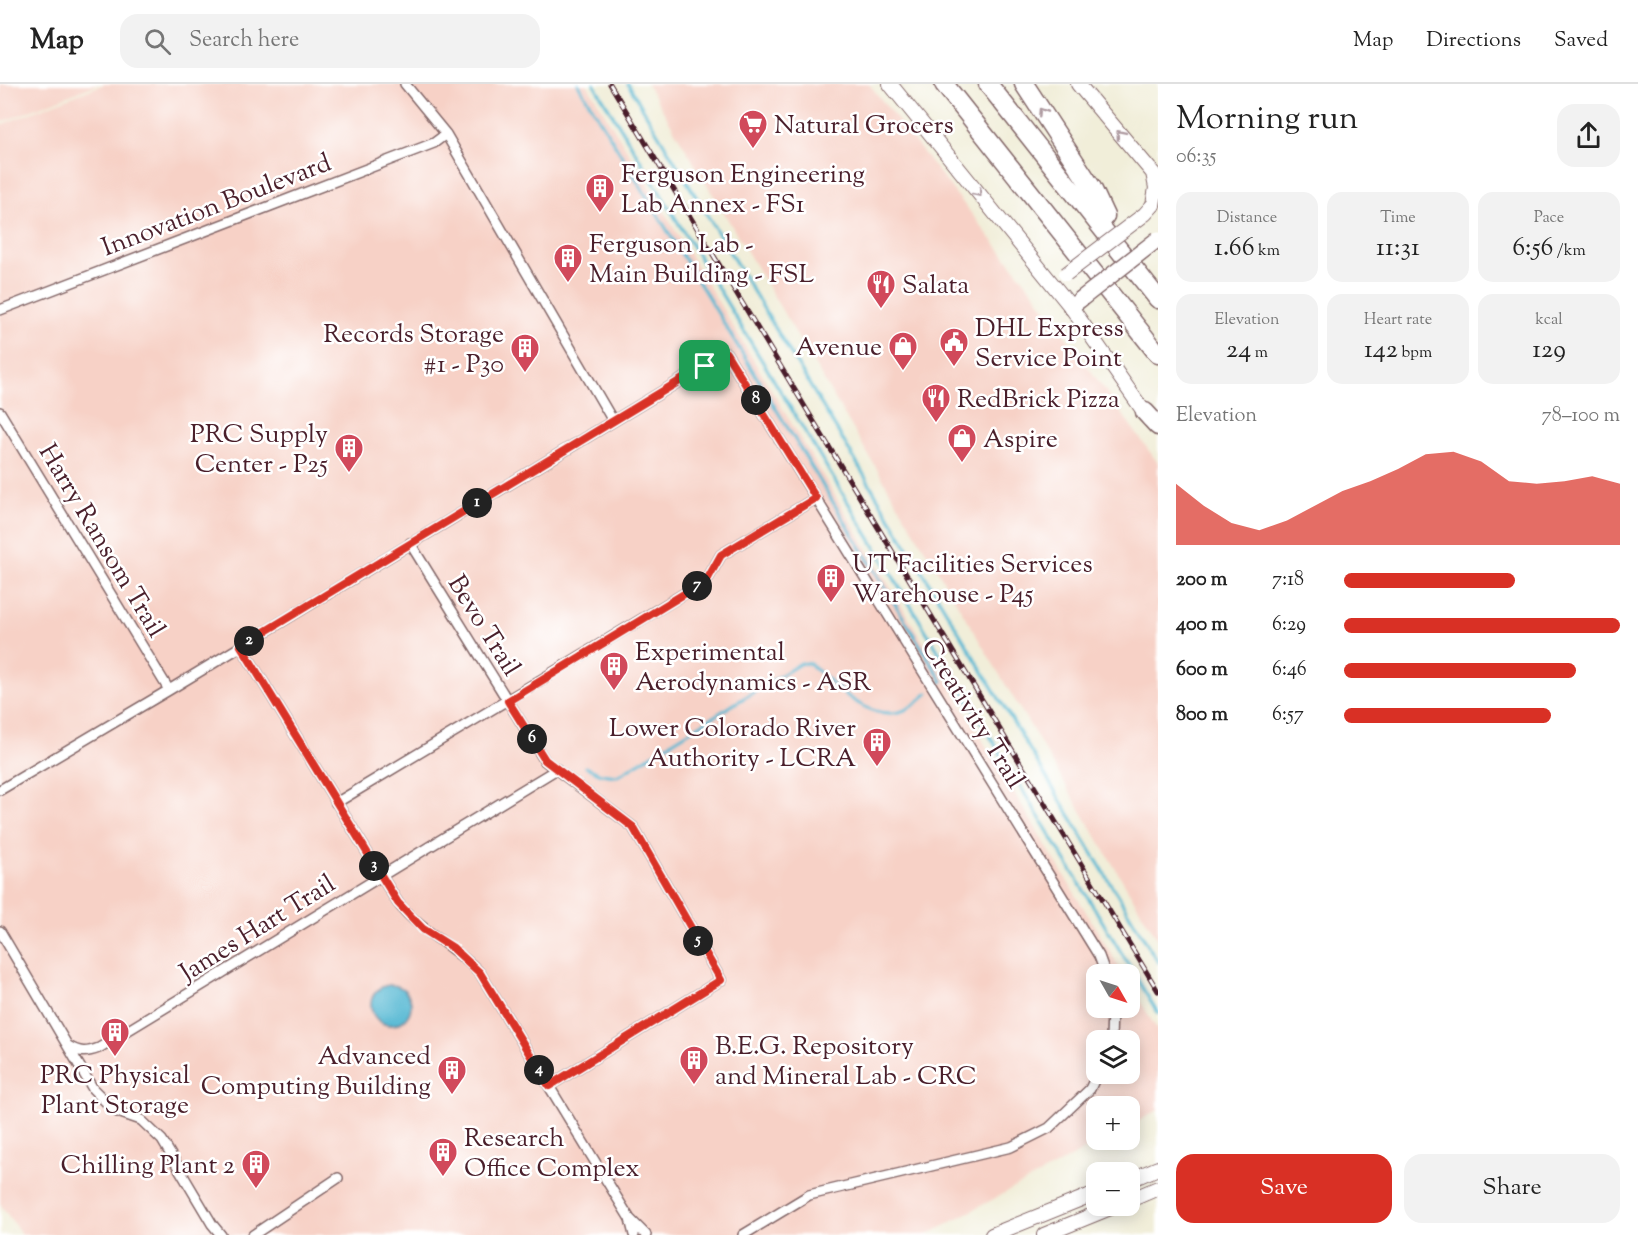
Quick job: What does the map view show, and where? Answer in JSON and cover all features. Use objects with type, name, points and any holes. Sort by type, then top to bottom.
[{"type":"highway","points":[[944,84],[1158,354]]},
{"type":"highway","points":[[959,84],[1158,335]]},
{"type":"highway","points":[[988,84],[1158,299]]},
{"type":"highway","points":[[1000,84],[1158,282]]},
{"type":"highway","points":[[1024,84],[1092,188],[1105,216]]},
{"type":"highway","points":[[1145,412],[1158,426]]},
{"type":"main road","points":[[890,84],[1037,265],[1076,303],[1158,433]]},
{"type":"main road","points":[[1037,265],[1055,273],[1066,274],[1145,214],[1152,205],[1156,188],[1156,176],[1078,84]]},
{"type":"main road","points":[[1076,303],[1158,239]]},
{"type":"main road","points":[[1140,1176],[1158,1168]]},
{"type":"main road","points":[[1140,1196],[1158,1188]]},
{"type":"main road","points":[[992,1235],[1086,1197]]},
{"type":"main road","points":[[1044,1235],[1091,1216]]},
{"type":"street","points":[[0,790],[613,421],[446,134],[405,84]]},
{"type":"street","name":"Innovation Boulevard","points":[[0,310],[434,143],[446,134]]},
{"type":"street","name":"Creativity Trail","points":[[613,421],[726,353],[1102,964]]},
{"type":"street","name":"Harry Ransom Trail","points":[[0,412],[169,690]]},
{"type":"street","points":[[336,803],[707,580],[721,555],[816,498]]},
{"type":"street","name":"Bevo Trail","points":[[410,543],[545,760],[633,827],[721,980],[549,1086]]},
{"type":"street","points":[[241,646],[380,876],[410,918],[453,948],[480,973],[630,1219],[646,1235]]},
{"type":"street","name":"James Hart Trail","points":[[68,1046],[79,1052],[99,1048],[557,769]]},
{"type":"street","points":[[0,931],[93,1089],[115,1111],[141,1120],[162,1140],[212,1224],[221,1235]]},
{"type":"street","points":[[743,1235],[810,1195],[1011,1147],[1049,1128],[1090,1089],[1092,1084]]},
{"type":"street","points":[[253,1235],[338,1178]]},
{"type":"street","points":[[630,1219],[634,1235]]},
{"type":"shaded area","points":[[0,84],[98,84],[0,123]]},
{"type":"shaded area","points":[[104,84],[587,84],[1117,964],[1086,964],[1086,1018],[1140,1018],[1140,1001],[1158,1031],[1158,1110],[1140,1120],[1140,1096],[1086,1096],[1086,1149],[927,1235],[22,1235],[0,1204],[0,125]]},
{"type":"shaded area","points":[[647,84],[869,84],[1031,289],[1158,463],[1158,940]]},
{"type":"water","points":[[391,985],[405,991],[411,1005],[405,1019],[391,1025],[377,1019],[371,1005],[377,991]]},
{"type":"waterway","points":[[578,84],[942,681],[939,684]]},
{"type":"waterway","points":[[594,84],[1158,1013]]},
{"type":"waterway","points":[[628,84],[1158,962]]},
{"type":"waterway","points":[[586,767],[601,774],[617,776],[801,663],[810,664],[858,703],[880,712],[902,711],[928,693]]},
{"type":"railway","points":[[610,84],[1158,991]]},
{"type":"place","name":"Natural Grocers","points":[[753,150]]},
{"type":"place","name":"Ferguson Engineering Lab Annex - FS1","points":[[600,214]]},
{"type":"place","name":"Ferguson Lab - Main Building - FSL","points":[[568,284]]},
{"type":"place","name":"Salata","points":[[881,310]]},
{"type":"place","name":"DHL Express Service Point","points":[[954,368]]},
{"type":"place","name":"Avenue","points":[[903,372]]},
{"type":"place","name":"Records Storage #1 - P30","points":[[525,374]]},
{"type":"place","name":"RedBrick Pizza","points":[[936,424]]},
{"type":"place","name":"Aspire","points":[[962,464]]},
{"type":"place","name":"PRC Supply Center - P25","points":[[349,474]]},
{"type":"place","name":"UT Facilities Services Warehouse - P45","points":[[831,604]]},
{"type":"place","name":"Experimental Aerodynamics - ASR","points":[[614,692]]},
{"type":"place","name":"Lower Colorado River Authority - LCRA","points":[[877,768]]},
{"type":"place","name":"PRC Physical Plant Storage","points":[[115,1058]]},
{"type":"place","name":"B.E.G. Repository and Mineral Lab - CRC","points":[[694,1086]]},
{"type":"place","name":"Advanced Computing Building","points":[[452,1096]]},
{"type":"place","name":"Research Office Complex","points":[[443,1178]]},
{"type":"place","name":"Chilling Plant 2","points":[[256,1190]]},
{"type":"route","points":[[726,353],[816,498],[721,555],[707,580],[508,701],[545,760],[633,827],[721,980],[549,1086],[480,973],[453,948],[410,918],[398,903],[241,646],[705,366],[726,353]]}]
